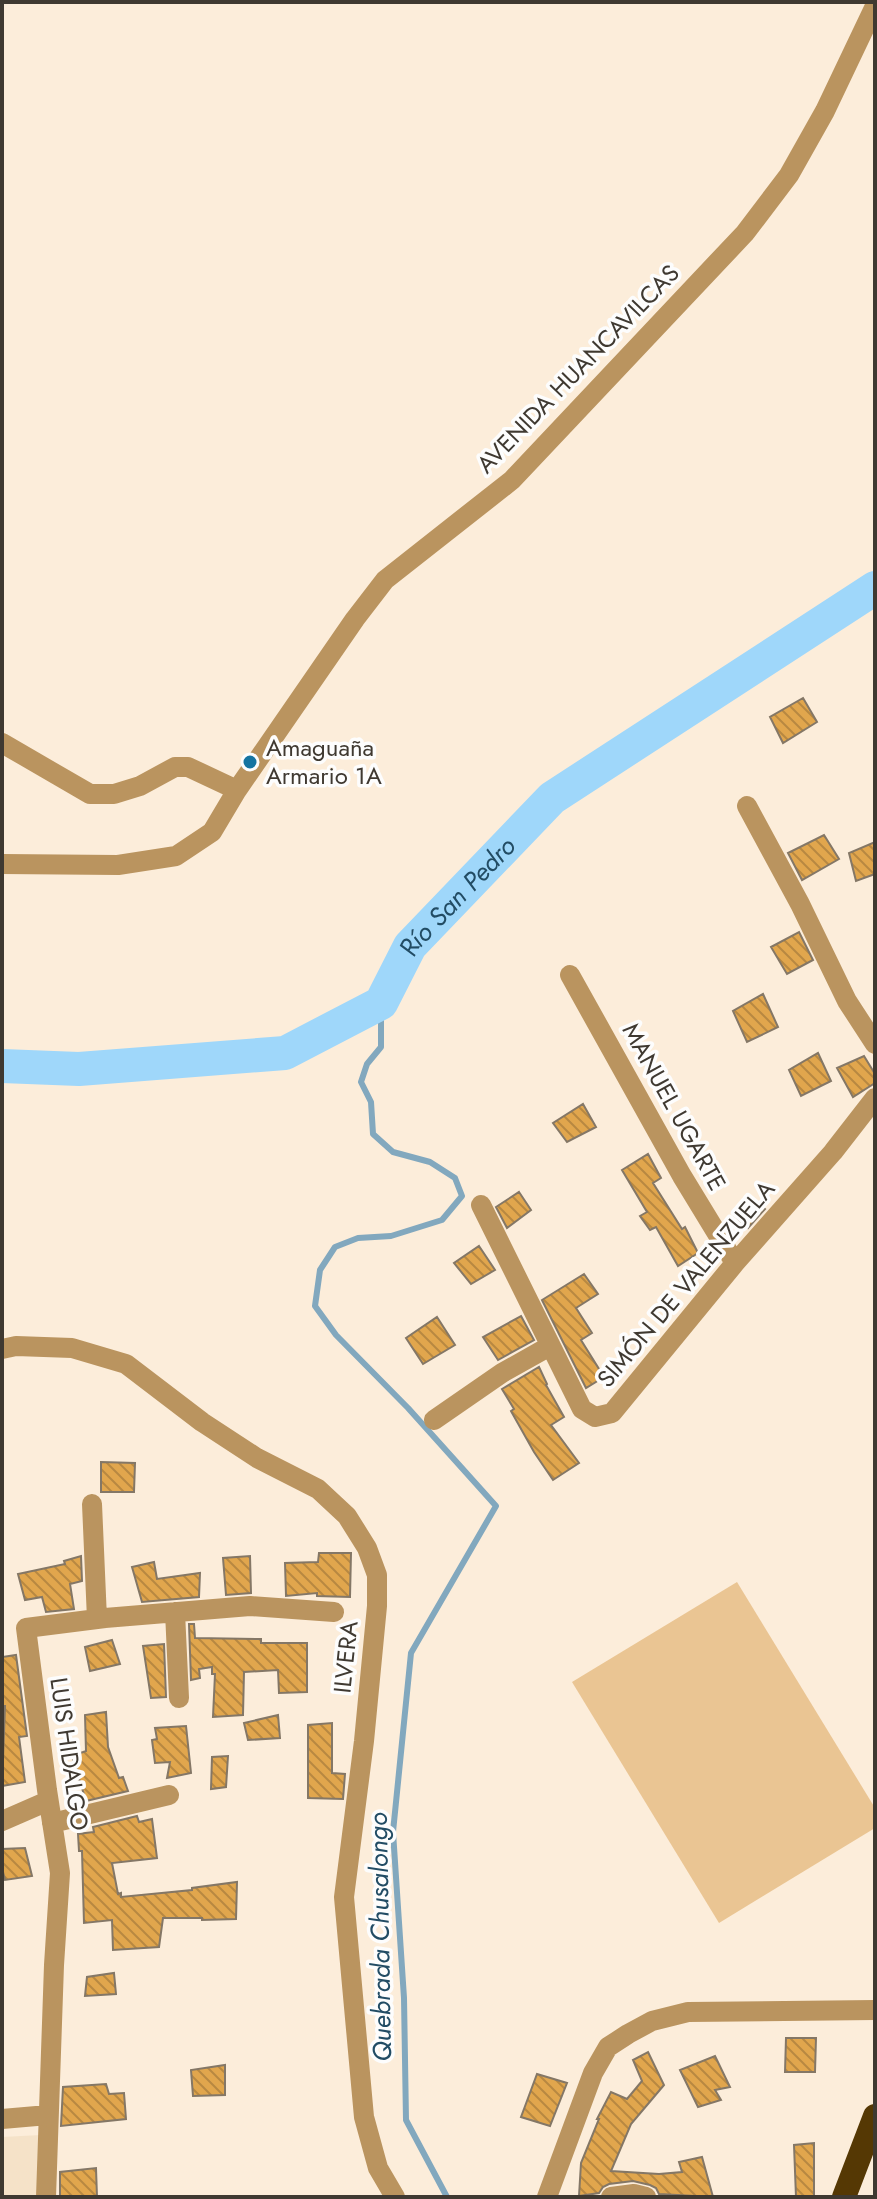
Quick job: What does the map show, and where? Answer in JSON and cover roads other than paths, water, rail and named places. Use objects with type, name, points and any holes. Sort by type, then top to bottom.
[{"type":"highway","points":[[844,2197],[875,2116]]},
{"type":"street","name":"AVENIDA HUANCAVILCAS","points":[[2,864],[118,865],[176,856],[212,832],[237,790],[385,580],[512,480],[745,233],[789,175],[825,111],[875,6]]},
{"type":"street","points":[[2,743],[90,794],[114,794],[140,786],[175,767],[188,767],[237,790]]},
{"type":"street","points":[[747,806],[800,904],[847,1001],[875,1044]]},
{"type":"street","name":"MANUEL UGARTE","points":[[570,975],[682,1176],[735,1263]]},
{"type":"street","name":"SIMÓN DE VALENZUELA","points":[[481,1205],[582,1409],[595,1417],[612,1413],[875,1098]]},
{"type":"street","name":"ILVERA","points":[[2,1349],[16,1346],[72,1348],[126,1364],[202,1422],[257,1458],[318,1489],[347,1516],[367,1548],[377,1575],[377,1606],[344,1897],[364,2117],[378,2168],[395,2197]]},
{"type":"street","points":[[434,1420],[502,1373],[550,1346]]},
{"type":"street","points":[[92,1504],[97,1619]]},
{"type":"street","name":"LUIS HIDALGO","points":[[46,2197],[60,1873],[26,1628],[250,1606],[334,1612]]},
{"type":"street","points":[[175,1612],[179,1698]]},
{"type":"street","points":[[52,1823],[169,1795]]},
{"type":"street","points":[[6,1815],[48,1801]]},
{"type":"street","points":[[548,2197],[593,2073],[608,2047],[628,2034],[652,2021],[688,2012],[875,2010]]},
{"type":"street","points":[[2,2119],[48,2115]]},
{"type":"street","points":[[611,2197],[634,2194],[646,2197]]},
{"type":"waterway","name":"Río San Pedro","points":[[2,1066],[79,1069],[285,1053],[381,1003],[410,946],[552,798],[875,588]]},
{"type":"waterway","name":"Quebrada Chusalongo","points":[[381,1003],[381,1047],[367,1064],[361,1082],[371,1102],[373,1134],[393,1152],[430,1162],[455,1178],[462,1196],[442,1220],[391,1236],[358,1238],[335,1247],[320,1270],[315,1306],[336,1335],[408,1408],[496,1506],[411,1653],[393,1832],[404,1998],[406,2120],[447,2197]]},
{"type":"place","name":"Amaguaña Armario 1A","points":[[250,762]]}]
